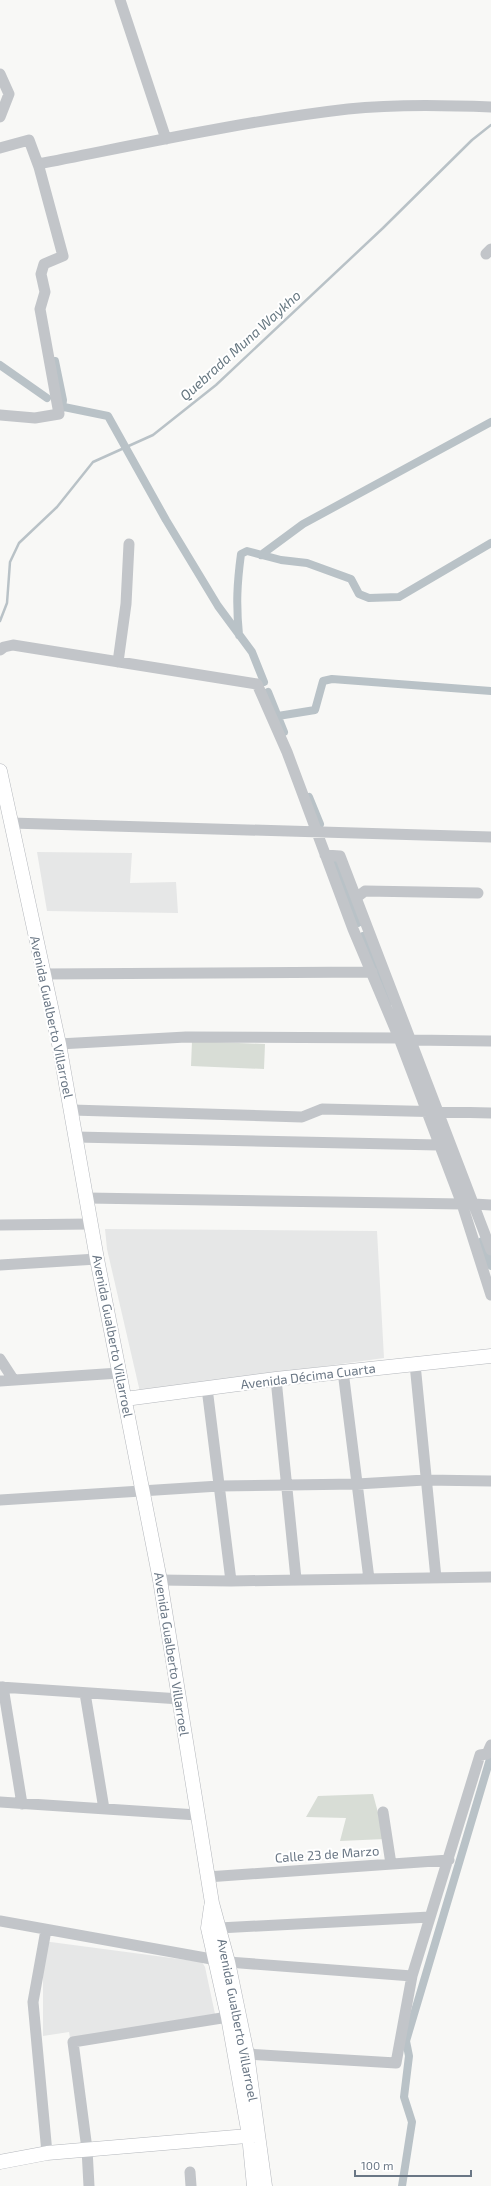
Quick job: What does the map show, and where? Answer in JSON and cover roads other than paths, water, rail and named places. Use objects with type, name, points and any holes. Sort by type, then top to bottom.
[{"type":"main road","name":"Avenida Gualberto Villarroel","points":[[0,771],[72,1110],[97,1259],[160,1580],[207,1877],[219,1928],[221,1961],[228,2018],[265,2186]]},
{"type":"main road","name":"Avenida Décima Cuarta","points":[[125,1400],[276,1378],[491,1356]]},
{"type":"main road","name":"Avenida Gualberto Villarroel","points":[[212,1903],[208,1928],[221,1961],[247,2054],[254,2135],[254,2186]]},
{"type":"main road","points":[[0,2162],[46,2153],[254,2135]]},
{"type":"street","points":[[120,0],[166,139]]},
{"type":"street","points":[[0,74],[9,94],[0,117]]},
{"type":"street","points":[[38,164],[256,122],[350,109],[451,105],[491,106]]},
{"type":"street","points":[[0,148],[29,140],[38,164],[63,256],[44,264],[41,274],[45,292],[40,309],[59,414],[40,418],[0,415]]},
{"type":"street","points":[[118,662],[126,604],[129,544]]},
{"type":"street","points":[[0,650],[4,647],[13,645],[257,684],[287,752],[354,930],[398,1038],[474,1204],[491,1250]]},
{"type":"street","points":[[11,822],[317,833],[491,837]]},
{"type":"street","points":[[326,855],[340,856],[410,1040],[431,1112],[438,1145],[462,1204],[491,1295]]},
{"type":"street","points":[[356,898],[365,892],[478,893]]},
{"type":"street","points":[[43,974],[372,972]]},
{"type":"street","points":[[59,1044],[186,1037],[398,1038],[410,1040],[491,1041]]},
{"type":"street","points":[[72,1110],[302,1117],[322,1109],[491,1112]]},
{"type":"street","points":[[76,1137],[438,1145]]},
{"type":"street","points":[[87,1198],[462,1204]]},
{"type":"street","points":[[474,1204],[491,1205]]},
{"type":"street","points":[[0,1225],[91,1224]]},
{"type":"street","points":[[0,1266],[97,1259]]},
{"type":"street","points":[[0,1359],[13,1379]]},
{"type":"street","points":[[415,1364],[436,1578]]},
{"type":"street","points":[[343,1371],[369,1579]]},
{"type":"street","points":[[0,1381],[119,1373]]},
{"type":"street","points":[[276,1378],[296,1579]]},
{"type":"street","points":[[207,1388],[231,1581]]},
{"type":"street","points":[[0,1500],[219,1486],[357,1484],[426,1480],[491,1481]]},
{"type":"street","points":[[160,1580],[231,1581],[491,1577]]},
{"type":"street","points":[[22,1804],[1,1687],[180,1699]]},
{"type":"street","points":[[85,1692],[104,1809]]},
{"type":"street","points":[[247,2054],[396,2063],[412,1976],[449,1860],[480,1755],[490,1751]]},
{"type":"street","points":[[0,1802],[197,1815]]},
{"type":"street","points":[[384,1812],[391,1864]]},
{"type":"street","name":"Calle 23 de Marzo","points":[[207,1877],[449,1860]]},
{"type":"street","points":[[219,1928],[430,1917]]},
{"type":"street","points":[[0,1921],[221,1961],[412,1976]]},
{"type":"street","points":[[46,1930],[33,2002],[46,2153]]},
{"type":"street","points":[[89,2186],[87,2149],[73,2042],[228,2018]]},
{"type":"street","points":[[190,2172],[191,2186]]},
{"type":"waterway","name":"Quebrada Muna Waykho","points":[[0,621],[7,603],[10,562],[19,543],[57,507],[93,462],[153,435],[216,385],[383,228],[472,140],[491,125]]},
{"type":"waterway","points":[[55,361],[63,400],[62,408]]},
{"type":"waterway","points":[[0,365],[47,398]]},
{"type":"waterway","points":[[59,406],[108,416],[166,520],[218,606],[252,652],[264,682]]},
{"type":"waterway","points":[[261,555],[303,524],[491,422]]},
{"type":"waterway","points":[[239,635],[237,594],[241,554],[247,551],[281,560],[307,563],[351,579],[359,594],[369,598],[399,597],[491,543]]},
{"type":"waterway","points":[[278,716],[315,710],[323,681],[332,679],[491,691]]},
{"type":"waterway","points":[[268,692],[284,732]]},
{"type":"waterway","points":[[309,797],[320,824]]},
{"type":"waterway","points":[[335,862],[358,923]]},
{"type":"waterway","points":[[363,936],[390,1001]]},
{"type":"waterway","points":[[482,1241],[491,1266]]},
{"type":"waterway","points":[[402,2186],[412,2122],[404,2097],[409,2056],[406,2041],[490,1759]]}]
